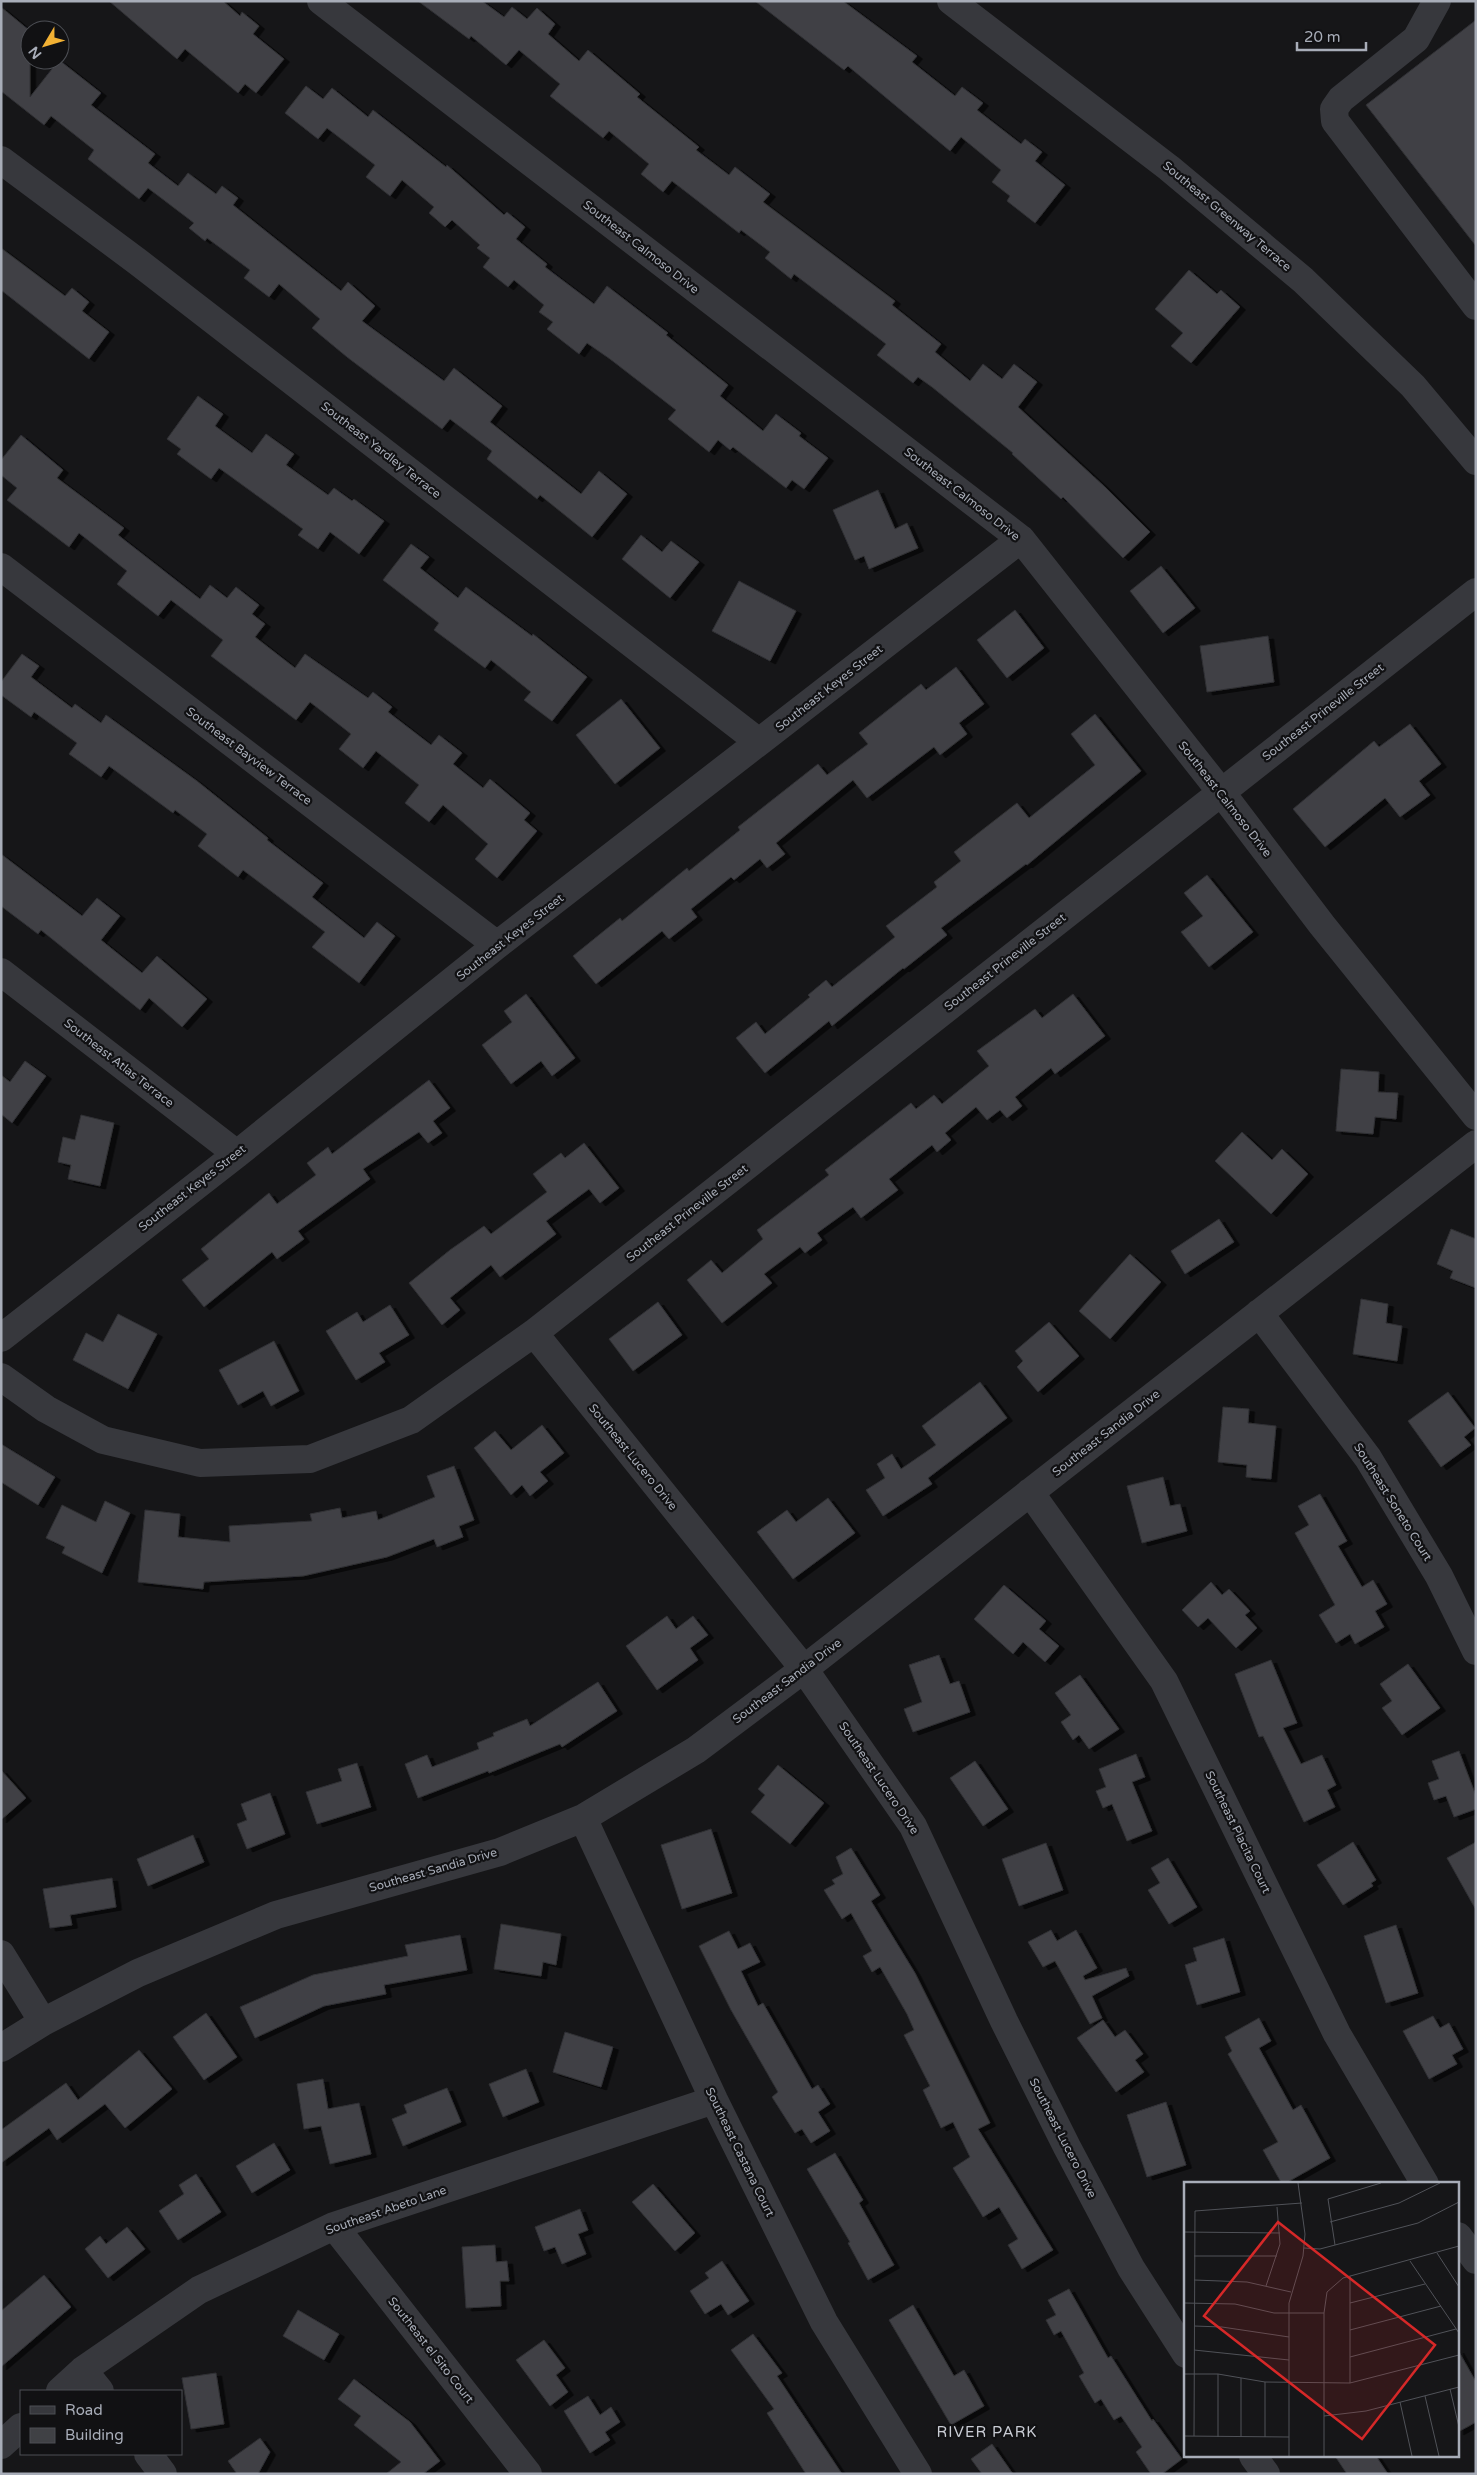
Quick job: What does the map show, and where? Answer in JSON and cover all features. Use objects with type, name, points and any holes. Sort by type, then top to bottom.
[{"type":"street","name":"Southeast Calmoso Drive","points":[[321,1],[1022,540],[1322,925],[1476,1116]]},
{"type":"street","name":"Southeast Greenway Terrace","points":[[951,1],[1169,168],[1303,280],[1413,386],[1476,461]]},
{"type":"street","points":[[1437,1],[1416,40],[1341,99],[1334,109],[1335,121],[1476,306]]},
{"type":"street","name":"Southeast Yardley Terrace","points":[[1,160],[138,262],[759,742]]},
{"type":"street","name":"Southeast Keyes Street","points":[[1,1338],[759,742],[1022,540]]},
{"type":"street","name":"Southeast Bayview Terrace","points":[[1,567],[498,946]]},
{"type":"street","name":"Southeast Prineville Street","points":[[1,1377],[46,1409],[103,1440],[200,1464],[310,1459],[411,1420],[534,1333],[1476,592]]},
{"type":"street","name":"Southeast Atlas Terrace","points":[[1,972],[237,1154]]},
{"type":"street","name":"Southeast Sandia Drive","points":[[1,2048],[43,2022],[138,1973],[276,1915],[500,1852],[583,1818],[696,1750],[804,1668],[1476,1144]]},
{"type":"street","name":"Southeast Soneto Court","points":[[1259,1313],[1368,1458],[1439,1576],[1476,1651]]},
{"type":"street","name":"Southeast Lucero Drive","points":[[534,1333],[804,1668],[913,1826],[1004,2021],[1067,2147],[1131,2268],[1184,2351]]},
{"type":"street","name":"Southeast Placita Court","points":[[1030,1492],[1164,1681],[1337,2034],[1424,2182]]},
{"type":"street","name":"Southeast Castana Court","points":[[583,1818],[714,2100],[824,2322],[918,2474]]},
{"type":"street","points":[[1,1954],[43,2022]]},
{"type":"street","name":"Southeast Abeto Lane","points":[[61,2390],[83,2370],[199,2290],[334,2226],[714,2100]]},
{"type":"street","name":"Southeast el Sito Court","points":[[334,2226],[528,2474]]},
{"type":"street","points":[[1460,2239],[1476,2260]]},
{"type":"street","points":[[83,2370],[99,2390]]},
{"type":"street","points":[[1,2445],[20,2428]]},
{"type":"street","points":[[149,2455],[163,2474]]},
{"type":"street","points":[[1254,2458],[1266,2474]]},
{"type":"building","points":[[109,1],[223,1],[240,16],[242,12],[259,26],[253,34],[284,59],[256,93],[245,84],[238,93],[185,49],[177,59]]},
{"type":"building","points":[[418,1],[482,1],[504,17],[512,7],[527,19],[537,8],[555,24],[548,34],[579,61],[588,50],[640,94],[637,97],[699,147],[696,150],[729,175],[735,167],[770,194],[763,202],[895,301],[892,305],[941,344],[935,352],[970,381],[983,364],[1002,379],[1014,364],[1037,382],[1018,407],[1105,487],[1150,532],[1123,558],[1063,497],[1061,499],[1013,453],[932,387],[918,377],[913,383],[877,355],[886,344],[794,274],[791,279],[765,258],[770,252],[741,230],[739,233],[672,181],[663,192],[641,174],[649,164],[609,131],[603,138],[550,96],[560,84],[519,50],[506,65],[471,36],[469,39]]},
{"type":"building","points":[[755,1],[843,1],[917,56],[912,62],[955,96],[962,87],[983,103],[977,110],[1021,144],[1025,139],[1042,152],[1035,161],[1065,185],[1035,223],[1007,201],[1010,196],[992,182],[1001,170],[961,137],[950,151],[848,66],[844,70]]},
{"type":"building","points":[[1,7],[20,23],[20,70],[30,70],[30,97],[51,70],[70,69],[101,93],[91,105],[155,154],[148,163],[178,186],[188,173],[216,194],[222,186],[238,198],[233,205],[341,291],[348,282],[375,306],[362,321],[444,381],[454,368],[502,406],[490,422],[581,494],[599,471],[627,494],[592,537],[540,495],[537,499],[487,459],[492,451],[450,419],[442,429],[347,357],[312,328],[320,319],[279,284],[269,297],[244,278],[250,270],[207,238],[205,241],[189,228],[194,223],[148,188],[139,199],[88,159],[94,150],[51,116],[44,125],[1,91]]},
{"type":"building","points":[[1476,20],[1476,246],[1366,105]]},
{"type":"building","points":[[306,86],[323,99],[332,88],[368,117],[373,110],[446,167],[447,165],[504,215],[507,212],[525,227],[516,239],[547,264],[545,267],[594,304],[607,286],[668,333],[666,335],[728,385],[720,396],[763,431],[776,414],[801,433],[799,436],[828,458],[804,489],[792,480],[786,488],[733,447],[730,450],[718,440],[709,452],[668,419],[676,410],[610,359],[587,343],[579,354],[547,329],[553,322],[539,312],[544,305],[514,280],[508,287],[483,267],[490,258],[477,248],[480,245],[452,220],[445,227],[429,213],[434,207],[402,180],[390,196],[366,177],[375,165],[327,128],[318,139],[285,113]]},
{"type":"building","points":[[1,248],[65,296],[72,288],[89,302],[82,311],[109,332],[89,359],[1,290]]},
{"type":"building","points":[[1189,270],[1217,294],[1221,290],[1240,307],[1191,363],[1171,346],[1183,333],[1155,309]]},
{"type":"building","points":[[198,396],[223,414],[215,426],[252,453],[266,434],[294,454],[286,465],[328,495],[334,488],[352,501],[354,499],[384,521],[359,554],[330,532],[318,549],[298,535],[303,529],[219,468],[211,479],[177,454],[181,449],[167,439]]},
{"type":"building","points":[[21,435],[63,470],[57,478],[124,528],[118,535],[200,599],[210,585],[227,598],[236,587],[259,605],[252,614],[265,624],[255,637],[295,668],[305,654],[368,698],[373,692],[392,707],[388,712],[431,745],[439,735],[462,753],[453,764],[483,788],[490,779],[530,813],[524,820],[537,831],[497,878],[475,859],[488,844],[443,805],[429,822],[405,803],[419,785],[376,751],[363,768],[339,749],[351,734],[310,702],[296,720],[211,656],[223,640],[171,600],[158,616],[117,584],[127,571],[79,533],[69,547],[7,500],[17,488],[1,475],[1,460]]},
{"type":"building","points":[[878,490],[895,529],[907,523],[918,548],[869,569],[864,556],[855,560],[833,510]]},
{"type":"building","points":[[641,535],[662,552],[671,541],[699,562],[670,598],[622,559]]},
{"type":"building","points":[[411,544],[429,557],[420,568],[458,598],[466,587],[532,636],[533,634],[587,677],[552,721],[524,700],[531,692],[491,660],[485,668],[434,630],[439,623],[383,580]]},
{"type":"building","points":[[1161,566],[1195,608],[1163,633],[1130,591]]},
{"type":"building","points":[[739,581],[796,611],[770,661],[712,631]]},
{"type":"building","points":[[1015,610],[1044,648],[1007,678],[977,640]]},
{"type":"building","points":[[1268,636],[1274,682],[1207,692],[1200,646]]},
{"type":"building","points":[[22,654],[39,666],[31,677],[72,708],[75,704],[101,723],[106,715],[197,781],[268,838],[267,840],[323,883],[312,897],[364,938],[377,922],[395,936],[359,983],[312,947],[325,932],[243,870],[238,877],[198,846],[207,834],[175,810],[173,813],[109,766],[101,777],[69,754],[77,743],[34,712],[31,717],[1,695],[1,682]]},
{"type":"building","points":[[956,667],[984,704],[959,723],[967,734],[940,755],[934,747],[867,798],[853,780],[776,843],[785,854],[767,868],[760,859],[734,880],[731,877],[691,909],[697,917],[669,939],[662,931],[596,984],[573,956],[620,918],[622,921],[687,868],[689,871],[740,830],[738,827],[818,764],[827,775],[868,744],[859,733],[921,684],[926,690]]},
{"type":"building","points":[[621,699],[660,748],[615,784],[576,735]]},
{"type":"building","points":[[1095,714],[1141,771],[1027,865],[941,928],[947,935],[832,1026],[829,1021],[765,1073],[736,1038],[756,1022],[765,1034],[810,997],[808,995],[826,980],[832,987],[895,937],[886,926],[937,887],[934,882],[961,861],[954,852],[1017,803],[1029,818],[1095,765],[1071,734]]},
{"type":"building","points":[[1410,724],[1441,764],[1419,781],[1430,795],[1400,817],[1385,798],[1325,847],[1293,809],[1374,741],[1379,747]]},
{"type":"building","points":[[1,854],[82,916],[97,898],[120,916],[101,940],[142,973],[157,956],[207,999],[182,1027],[149,998],[140,1010],[41,930],[38,934],[1,906]]},
{"type":"building","points":[[1207,875],[1253,932],[1209,967],[1181,932],[1203,916],[1184,893]]},
{"type":"building","points":[[526,994],[575,1058],[552,1076],[541,1061],[511,1084],[482,1045],[512,1022],[504,1011]]},
{"type":"building","points":[[1073,994],[1105,1036],[1055,1074],[1051,1068],[1015,1097],[1022,1106],[1007,1118],[1000,1110],[987,1120],[976,1107],[945,1133],[951,1140],[937,1152],[932,1145],[889,1179],[898,1190],[861,1218],[853,1207],[817,1233],[822,1240],[805,1253],[800,1247],[764,1274],[772,1283],[722,1323],[687,1280],[711,1260],[722,1273],[763,1239],[757,1230],[829,1175],[825,1170],[911,1103],[916,1109],[934,1095],[942,1104],[989,1066],[977,1051],[1035,1009],[1042,1018]]},
{"type":"building","points":[[25,1061],[46,1076],[12,1123],[1,1114],[1,1075],[10,1082]]},
{"type":"building","points":[[1341,1069],[1379,1072],[1378,1092],[1398,1093],[1396,1119],[1375,1117],[1373,1134],[1336,1131]]},
{"type":"building","points":[[429,1080],[450,1108],[433,1121],[442,1133],[428,1143],[419,1132],[363,1169],[370,1179],[298,1231],[304,1239],[277,1259],[272,1252],[204,1307],[182,1280],[209,1259],[201,1249],[269,1193],[277,1204],[316,1175],[307,1163],[328,1147],[332,1154]]},
{"type":"building","points":[[81,1115],[114,1123],[100,1186],[68,1179],[71,1165],[58,1162],[63,1137],[75,1140]]},
{"type":"building","points":[[1242,1132],[1272,1160],[1282,1149],[1308,1174],[1271,1214],[1215,1161]]},
{"type":"building","points":[[584,1143],[619,1188],[600,1203],[589,1189],[546,1221],[556,1234],[500,1277],[491,1265],[450,1298],[460,1310],[442,1325],[409,1283],[484,1226],[491,1234],[547,1192],[533,1174],[561,1153],[565,1158]]},
{"type":"building","points":[[1219,1219],[1234,1242],[1185,1274],[1171,1251]]},
{"type":"building","points":[[1451,1229],[1476,1239],[1476,1288],[1450,1278],[1453,1271],[1437,1264]]},
{"type":"building","points":[[1130,1254],[1161,1282],[1110,1339],[1079,1311]]},
{"type":"building","points":[[1361,1299],[1388,1304],[1386,1323],[1402,1326],[1397,1361],[1353,1354]]},
{"type":"building","points":[[658,1302],[682,1335],[633,1371],[609,1339]]},
{"type":"building","points":[[390,1305],[409,1335],[379,1353],[385,1362],[356,1380],[326,1331],[357,1312],[363,1322]]},
{"type":"building","points":[[118,1314],[157,1334],[128,1389],[73,1360],[86,1333],[103,1342]]},
{"type":"building","points":[[1049,1322],[1079,1356],[1038,1392],[1017,1367],[1023,1361],[1015,1351]]},
{"type":"building","points":[[274,1341],[299,1391],[271,1406],[263,1391],[238,1405],[219,1370]]},
{"type":"building","points":[[980,1382],[1007,1418],[928,1478],[932,1484],[883,1516],[866,1490],[885,1478],[877,1464],[892,1454],[901,1469],[936,1445],[922,1426]]},
{"type":"building","points":[[1448,1392],[1475,1428],[1464,1437],[1471,1445],[1441,1467],[1408,1421]]},
{"type":"building","points":[[1223,1407],[1249,1409],[1248,1423],[1276,1426],[1271,1479],[1246,1477],[1247,1465],[1218,1462]]},
{"type":"building","points":[[542,1425],[564,1453],[540,1472],[548,1481],[530,1496],[522,1485],[511,1495],[474,1448],[495,1431],[511,1450]]},
{"type":"building","points":[[1,1444],[55,1477],[38,1505],[1,1482]]},
{"type":"building","points":[[454,1466],[474,1520],[459,1526],[463,1537],[437,1547],[434,1539],[387,1557],[303,1576],[204,1582],[203,1589],[138,1582],[145,1510],[180,1514],[178,1537],[230,1542],[229,1526],[312,1521],[310,1514],[340,1508],[342,1518],[376,1511],[378,1520],[435,1497],[427,1476]]},
{"type":"building","points":[[1163,1477],[1170,1506],[1180,1504],[1187,1531],[1142,1543],[1127,1486]]},
{"type":"building","points":[[1320,1494],[1347,1541],[1338,1546],[1362,1587],[1373,1580],[1387,1604],[1375,1611],[1384,1627],[1355,1644],[1350,1634],[1336,1643],[1319,1615],[1335,1605],[1295,1533],[1309,1525],[1298,1506]]},
{"type":"building","points":[[828,1498],[855,1533],[793,1579],[757,1532],[787,1510],[796,1522]]},
{"type":"building","points":[[105,1501],[130,1513],[102,1573],[62,1553],[65,1547],[46,1538],[62,1505],[96,1522]]},
{"type":"building","points":[[1211,1582],[1222,1595],[1229,1589],[1250,1611],[1245,1615],[1257,1628],[1236,1648],[1208,1618],[1198,1627],[1182,1610]]},
{"type":"building","points":[[1004,1585],[1046,1621],[1039,1629],[1059,1646],[1045,1662],[1023,1642],[1013,1654],[974,1619]]},
{"type":"building","points":[[667,1616],[676,1629],[693,1616],[708,1635],[690,1648],[698,1660],[657,1690],[626,1646]]},
{"type":"building","points":[[939,1655],[950,1684],[959,1681],[970,1712],[913,1732],[904,1709],[922,1702],[909,1665]]},
{"type":"building","points":[[1271,1660],[1297,1723],[1283,1728],[1301,1764],[1322,1755],[1336,1785],[1327,1790],[1335,1807],[1304,1822],[1263,1736],[1259,1737],[1235,1674]]},
{"type":"building","points":[[1408,1664],[1440,1708],[1402,1735],[1382,1708],[1392,1701],[1380,1684]]},
{"type":"building","points":[[1080,1675],[1119,1729],[1089,1749],[1079,1735],[1073,1740],[1061,1722],[1071,1715],[1055,1693]]},
{"type":"building","points":[[598,1682],[617,1711],[562,1747],[560,1744],[489,1773],[488,1771],[418,1798],[405,1764],[427,1755],[432,1767],[479,1749],[477,1743],[494,1736],[493,1733],[527,1719],[530,1726]]},
{"type":"building","points":[[1459,1751],[1476,1796],[1476,1809],[1454,1817],[1446,1796],[1434,1800],[1428,1783],[1439,1779],[1432,1761]]},
{"type":"building","points":[[1136,1754],[1145,1777],[1132,1782],[1152,1831],[1127,1841],[1112,1804],[1103,1808],[1096,1791],[1106,1787],[1099,1769]]},
{"type":"building","points":[[975,1761],[1008,1809],[983,1826],[950,1778]]},
{"type":"building","points":[[357,1763],[371,1807],[317,1824],[306,1792],[342,1781],[338,1769]]},
{"type":"building","points":[[778,1765],[824,1803],[790,1844],[751,1812],[765,1795],[758,1789]]},
{"type":"building","points":[[1,1770],[26,1798],[1,1820]]},
{"type":"building","points":[[270,1793],[285,1834],[247,1849],[237,1824],[247,1820],[241,1804]]},
{"type":"building","points":[[711,1829],[732,1893],[682,1909],[661,1845]]},
{"type":"building","points":[[193,1835],[204,1862],[148,1886],[137,1859]]},
{"type":"building","points":[[1353,1842],[1376,1880],[1371,1883],[1373,1886],[1343,1905],[1317,1865]]},
{"type":"building","points":[[1476,1842],[1476,1910],[1447,1858]]},
{"type":"building","points":[[1046,1843],[1063,1890],[1019,1906],[1002,1859]]},
{"type":"building","points":[[851,1848],[880,1895],[871,1901],[915,1973],[990,2123],[978,2129],[1053,2250],[1022,2269],[1008,2245],[1018,2239],[999,2207],[983,2217],[953,2168],[970,2157],[953,2122],[941,2128],[923,2090],[930,2086],[904,2035],[914,2030],[907,2014],[880,1967],[872,1972],[863,1956],[872,1951],[851,1913],[842,1919],[824,1890],[835,1884],[832,1880],[843,1874],[836,1857]]},
{"type":"building","points":[[1168,1858],[1197,1907],[1169,1924],[1148,1890],[1160,1883],[1151,1868]]},
{"type":"building","points":[[112,1878],[116,1907],[70,1915],[72,1925],[50,1928],[43,1889]]},
{"type":"building","points":[[501,1924],[561,1934],[556,1965],[543,1962],[541,1976],[494,1969]]},
{"type":"building","points":[[1396,1925],[1418,1993],[1386,2003],[1364,1936]]},
{"type":"building","points":[[1051,1930],[1057,1941],[1076,1930],[1097,1968],[1083,1976],[1085,1980],[1126,1968],[1129,1976],[1092,1996],[1102,2018],[1090,2024],[1055,1961],[1043,1967],[1028,1942]]},
{"type":"building","points":[[729,1931],[738,1949],[750,1943],[760,1962],[741,1971],[758,2006],[763,2003],[812,2089],[818,2085],[830,2104],[818,2112],[830,2131],[811,2143],[802,2129],[795,2133],[772,2097],[778,2092],[731,2010],[699,1946]]},
{"type":"building","points":[[460,1935],[467,1970],[384,1985],[386,1994],[324,2006],[255,2038],[240,2007],[313,1975],[408,1956],[405,1945]]},
{"type":"building","points":[[1224,1938],[1240,1992],[1197,2005],[1185,1965],[1197,1961],[1193,1948]]},
{"type":"building","points":[[206,2013],[237,2057],[204,2080],[173,2037]]},
{"type":"building","points":[[1433,2016],[1440,2028],[1449,2023],[1463,2049],[1452,2055],[1457,2064],[1429,2079],[1403,2031]]},
{"type":"building","points":[[1259,2018],[1271,2041],[1259,2048],[1293,2110],[1301,2105],[1330,2158],[1288,2182],[1281,2182],[1263,2150],[1278,2142],[1228,2054],[1232,2051],[1225,2037]]},
{"type":"building","points":[[1103,2020],[1115,2037],[1125,2030],[1143,2054],[1135,2060],[1144,2072],[1116,2092],[1077,2038]]},
{"type":"building","points":[[565,2032],[613,2047],[601,2087],[553,2072]]},
{"type":"building","points":[[139,2050],[172,2089],[125,2128],[105,2104],[57,2140],[49,2128],[1,2163],[1,2130],[66,2083],[78,2100]]},
{"type":"building","points":[[526,2069],[539,2102],[503,2117],[489,2084]]},
{"type":"building","points":[[323,2079],[328,2109],[359,2103],[371,2154],[330,2164],[321,2126],[304,2129],[297,2084]]},
{"type":"building","points":[[447,2088],[461,2122],[403,2146],[392,2119],[407,2113],[404,2105]]},
{"type":"building","points":[[1166,2102],[1186,2165],[1147,2177],[1127,2115]]},
{"type":"building","points":[[274,2143],[290,2170],[252,2193],[236,2166]]},
{"type":"building","points":[[835,2153],[863,2200],[859,2203],[894,2265],[868,2280],[848,2243],[850,2242],[807,2169]]},
{"type":"building","points":[[196,2174],[221,2212],[178,2240],[159,2211],[184,2194],[179,2185]]},
{"type":"building","points":[[653,2184],[695,2233],[675,2251],[632,2202]]},
{"type":"building","points":[[580,2209],[588,2230],[578,2234],[586,2254],[562,2264],[555,2247],[544,2251],[535,2227]]},
{"type":"building","points":[[127,2227],[145,2249],[108,2278],[85,2249],[100,2236],[106,2244]]},
{"type":"building","points":[[495,2245],[496,2262],[507,2261],[509,2281],[500,2281],[501,2306],[466,2308],[462,2247]]},
{"type":"building","points":[[722,2261],[749,2301],[728,2315],[721,2304],[705,2314],[690,2291],[709,2278],[705,2273]]},
{"type":"building","points":[[44,2275],[71,2307],[1,2367],[1,2311]]},
{"type":"building","points":[[1069,2289],[1108,2358],[1111,2356],[1152,2421],[1153,2419],[1182,2459],[1162,2474],[1151,2474],[1136,2452],[1142,2447],[1121,2416],[1114,2420],[1101,2399],[1095,2403],[1079,2376],[1084,2373],[1061,2331],[1054,2335],[1046,2320],[1056,2315],[1048,2300]]},
{"type":"building","points":[[913,2305],[954,2376],[964,2370],[984,2406],[951,2425],[889,2320]]},
{"type":"building","points":[[298,2310],[339,2334],[324,2360],[283,2336]]},
{"type":"building","points":[[753,2334],[782,2373],[777,2376],[842,2474],[806,2474],[767,2413],[774,2409],[731,2350]]},
{"type":"building","points":[[544,2340],[565,2368],[556,2375],[568,2392],[550,2406],[516,2360]]},
{"type":"building","points":[[1460,2354],[1476,2382],[1476,2422],[1460,2431]]},
{"type":"building","points":[[216,2373],[224,2424],[191,2429],[182,2378]]},
{"type":"building","points":[[354,2379],[410,2422],[440,2461],[423,2474],[386,2474],[401,2462],[354,2425],[361,2416],[338,2399]]},
{"type":"building","points":[[588,2396],[600,2415],[611,2407],[620,2422],[605,2432],[610,2440],[590,2453],[564,2411]]},
{"type":"building","points":[[260,2438],[270,2452],[258,2474],[237,2474],[228,2461]]},
{"type":"building","points":[[992,2444],[1013,2474],[982,2474],[971,2459]]},
{"type":"building","points":[[1336,2458],[1377,2458],[1388,2474],[1347,2474]]},
{"type":"district","name":"RIVER PARK","points":[[987,2432]]}]
